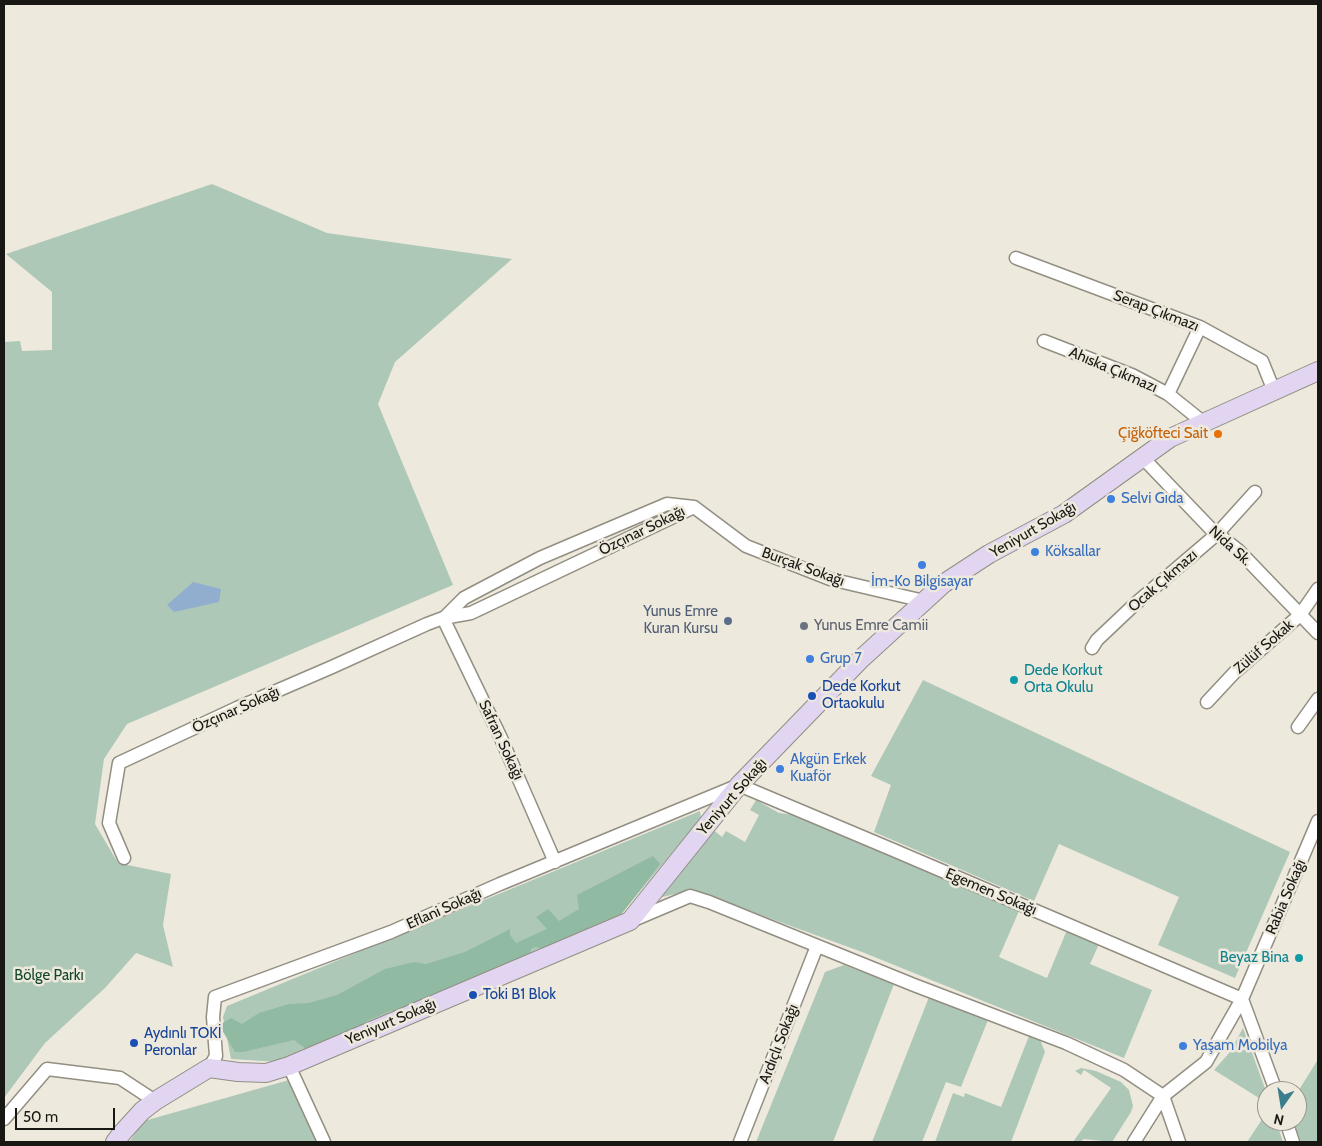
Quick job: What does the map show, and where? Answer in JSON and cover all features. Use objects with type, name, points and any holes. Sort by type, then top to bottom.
[{"type":"street","name":"Serap Çıkmazı","points":[[1016,258],[1200,327],[1262,361],[1274,391]]},
{"type":"street","points":[[1168,394],[1200,327]]},
{"type":"street","name":"Ahıska Çıkmazı","points":[[1044,341],[1132,375],[1168,394],[1204,423]]},
{"type":"street","name":"Yeniyurt Sokağı","points":[[209,1068],[266,1073],[289,1066],[630,921],[739,785],[862,659],[943,584],[989,554],[1064,514],[1170,438],[1318,371]]},
{"type":"street","name":"Nida Sk.","points":[[1143,458],[1210,528],[1239,551],[1318,633]]},
{"type":"street","name":"Ocak Çıkmazı","points":[[1092,648],[1135,604],[1217,534],[1255,492]]},
{"type":"street","name":"Özçınar Sokağı","points":[[443,618],[464,598],[540,558],[668,504],[694,507]]},
{"type":"street","name":"Burçak Sokağı","points":[[694,507],[746,546],[830,579],[924,601]]},
{"type":"street","name":"Özçınar Sokağı","points":[[124,858],[109,824],[119,763],[237,708],[427,624],[443,618],[470,613],[694,507]]},
{"type":"street","name":"Zülüf Sokak","points":[[1207,702],[1235,672],[1300,615],[1318,589]]},
{"type":"street","name":"Safran Sokağı","points":[[443,618],[500,736],[555,862]]},
{"type":"street","points":[[1298,727],[1318,699]]},
{"type":"street","name":"Eflani Sokağı","points":[[209,1068],[216,1056],[213,1018],[215,997],[391,932],[500,884],[739,785]]},
{"type":"street","name":"Egemen Sokağı","points":[[739,785],[1242,999]]},
{"type":"street","name":"Rabia Sokağı","points":[[1134,1142],[1164,1096],[1206,1062],[1242,999],[1318,821]]},
{"type":"street","points":[[630,921],[690,896],[1066,1043],[1124,1070],[1164,1096],[1179,1142]]},
{"type":"street","name":"Ardıçlı Sokağı","points":[[740,1142],[817,946]]},
{"type":"street","points":[[1242,999],[1272,1081]]},
{"type":"street","points":[[289,1066],[324,1142]]},
{"type":"street","points":[[115,1142],[142,1111],[209,1068]]},
{"type":"street","points":[[4,1119],[47,1069],[120,1078],[155,1101]]},
{"type":"green space","name":"Bölge Parkı","points":[[212,184],[327,233],[512,259],[395,362],[378,404],[453,585],[127,724],[104,759],[95,824],[118,863],[171,874],[163,925],[173,967],[136,953],[105,988],[45,1043],[4,1098],[4,342],[20,341],[22,351],[52,350],[52,292],[6,254]]},
{"type":"green space","points":[[923,680],[1290,852],[1235,978],[1158,945],[1179,897],[1059,844],[1034,901],[874,832],[891,785],[871,776]]},
{"type":"green space","points":[[756,800],[779,813],[794,815],[829,827],[1019,911],[999,957],[1047,978],[1067,930],[1099,944],[1090,964],[1152,990],[1124,1058],[862,952],[706,895],[689,891],[662,897],[659,894],[711,828],[722,837],[726,831],[745,842],[759,815],[750,810]]},
{"type":"green space","points":[[700,811],[701,818],[621,914],[279,1062],[231,1059],[223,1017],[227,1006]]},
{"type":"green space","points":[[653,856],[660,864],[620,916],[549,951],[536,947],[531,949],[530,957],[406,1010],[390,1011],[367,1021],[362,1027],[310,1052],[294,1040],[243,1052],[235,1052],[219,1025],[231,1018],[242,1024],[259,1013],[289,1004],[309,1003],[337,995],[385,969],[414,962],[426,964],[465,952],[510,929],[510,935],[516,943],[547,929],[536,917],[548,909],[559,921],[579,909],[577,895]]},
{"type":"green space","points":[[844,965],[894,984],[833,1142],[756,1142],[825,972]]},
{"type":"green space","points":[[929,997],[988,1020],[961,1087],[946,1082],[922,1142],[872,1142]]},
{"type":"green space","points":[[1243,1028],[1262,1081],[1257,1081],[1257,1097],[1214,1070],[1230,1052]]},
{"type":"green space","points":[[1029,1036],[1040,1040],[1045,1052],[1011,1142],[935,1142],[953,1093],[964,1097],[965,1093],[1001,1107]]},
{"type":"green space","points":[[1317,1061],[1318,1142],[1301,1142],[1297,1131],[1307,1131],[1307,1081],[1304,1081]]},
{"type":"green space","points":[[1081,1068],[1096,1071],[1121,1082],[1129,1090],[1133,1106],[1112,1142],[1084,1139],[1080,1142],[1073,1142],[1111,1088],[1084,1070],[1081,1075],[1075,1071]]},
{"type":"green space","points":[[289,1080],[318,1142],[129,1142],[144,1121]]},
{"type":"green space","points":[[1257,1127],[1257,1131],[1279,1131],[1283,1142],[1247,1142]]},
{"type":"water","points":[[193,582],[221,589],[219,602],[174,612],[167,605]]},
{"type":"place","name":"Çiğköfteci Sait","points":[[1218,434]]},
{"type":"place","name":"Selvi Gıda","points":[[1111,499]]},
{"type":"place","name":"Köksallar","points":[[1035,552]]},
{"type":"place","name":"İm-Ko Bilgisayar","points":[[922,565]]},
{"type":"place","name":"Yunus Emre Kuran Kursu","points":[[728,621]]},
{"type":"place","name":"Yunus Emre Camii","points":[[804,626]]},
{"type":"place","name":"Grup 7","points":[[810,659]]},
{"type":"place","name":"Dede Korkut Orta Okulu","points":[[1014,680]]},
{"type":"place","name":"Dede Korkut Ortaokulu","points":[[812,696]]},
{"type":"place","name":"Akgün Erkek Kuaför","points":[[780,769]]},
{"type":"place","name":"Beyaz Bina","points":[[1299,958]]},
{"type":"place","name":"Toki B1 Blok","points":[[473,995]]},
{"type":"place","name":"Aydınlı TOKİ Peronlar","points":[[134,1043]]},
{"type":"place","name":"Yaşam Mobilya","points":[[1183,1046]]}]
